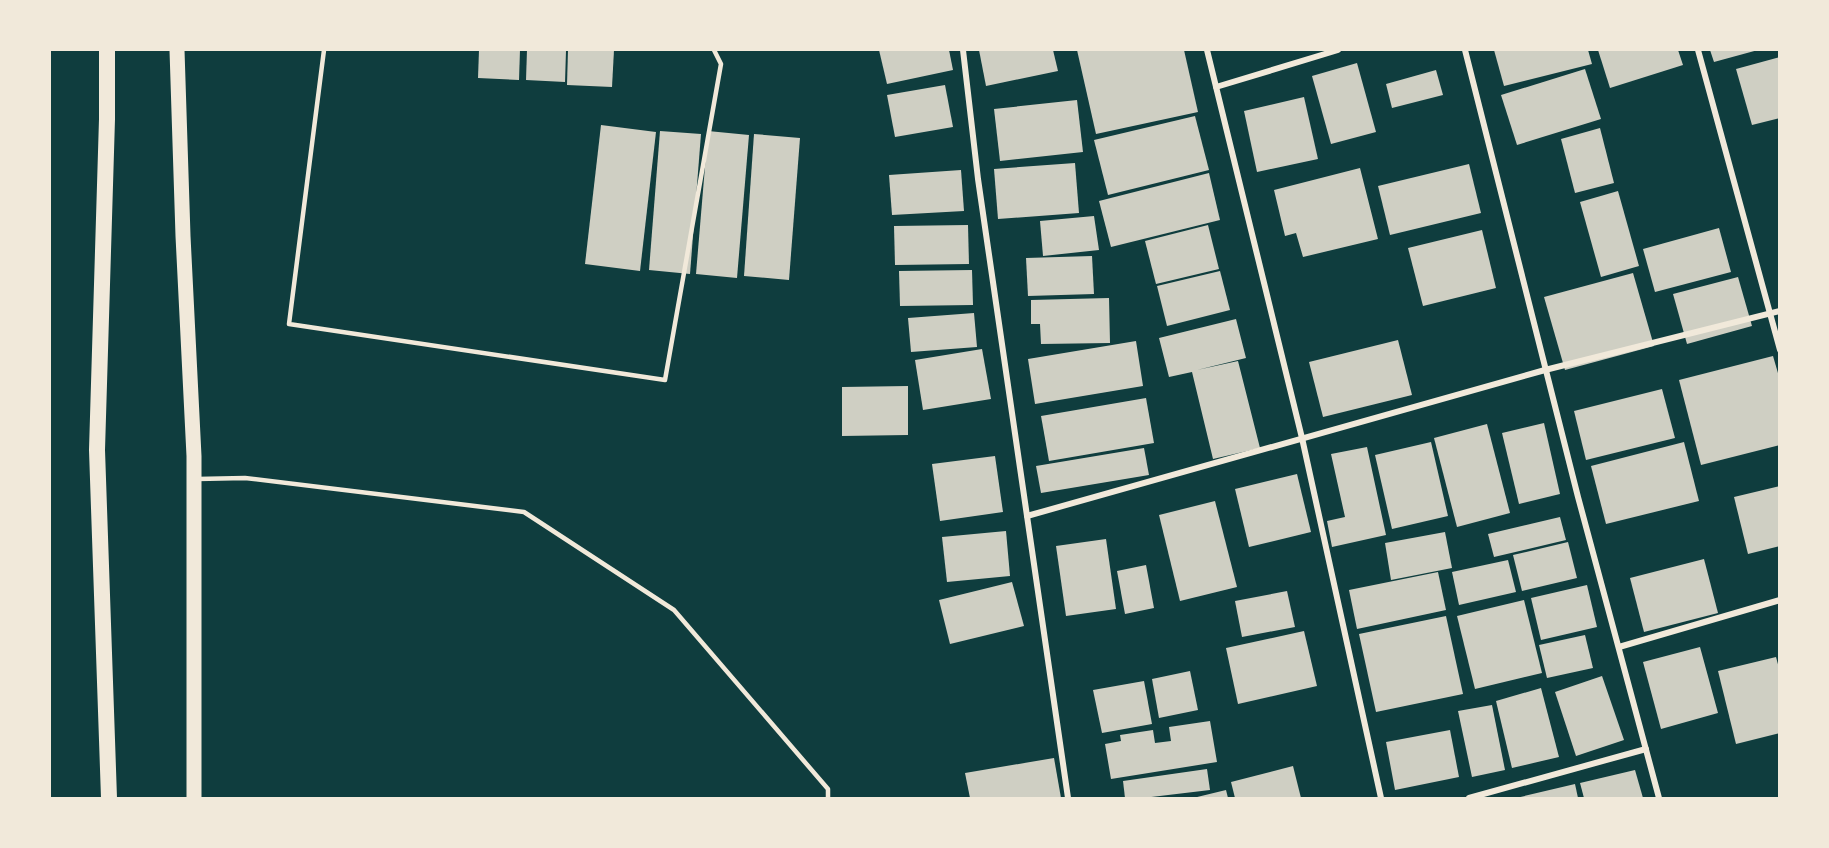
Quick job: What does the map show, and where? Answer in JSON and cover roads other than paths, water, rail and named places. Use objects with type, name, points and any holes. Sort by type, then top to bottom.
[{"type":"highway","points":[[107,50],[97,450],[109,798]]},
{"type":"main road","points":[[177,50],[194,479],[194,798]]},
{"type":"street","points":[[963,50],[978,179],[1068,798]]},
{"type":"street","points":[[1207,50],[1302,438],[1381,798]]},
{"type":"street","points":[[1216,87],[1338,50]]},
{"type":"street","points":[[1465,50],[1545,369],[1659,798]]},
{"type":"street","points":[[1698,50],[1779,350]]},
{"type":"street","points":[[1027,516],[1545,369],[1779,311]]},
{"type":"street","points":[[1619,647],[1779,600]]},
{"type":"street","points":[[1469,798],[1646,749]]},
{"type":"lane","points":[[324,50],[289,324],[665,380],[721,64],[714,50]]},
{"type":"lane","points":[[194,479],[245,478],[524,512],[674,610],[828,789],[828,798]]}]
